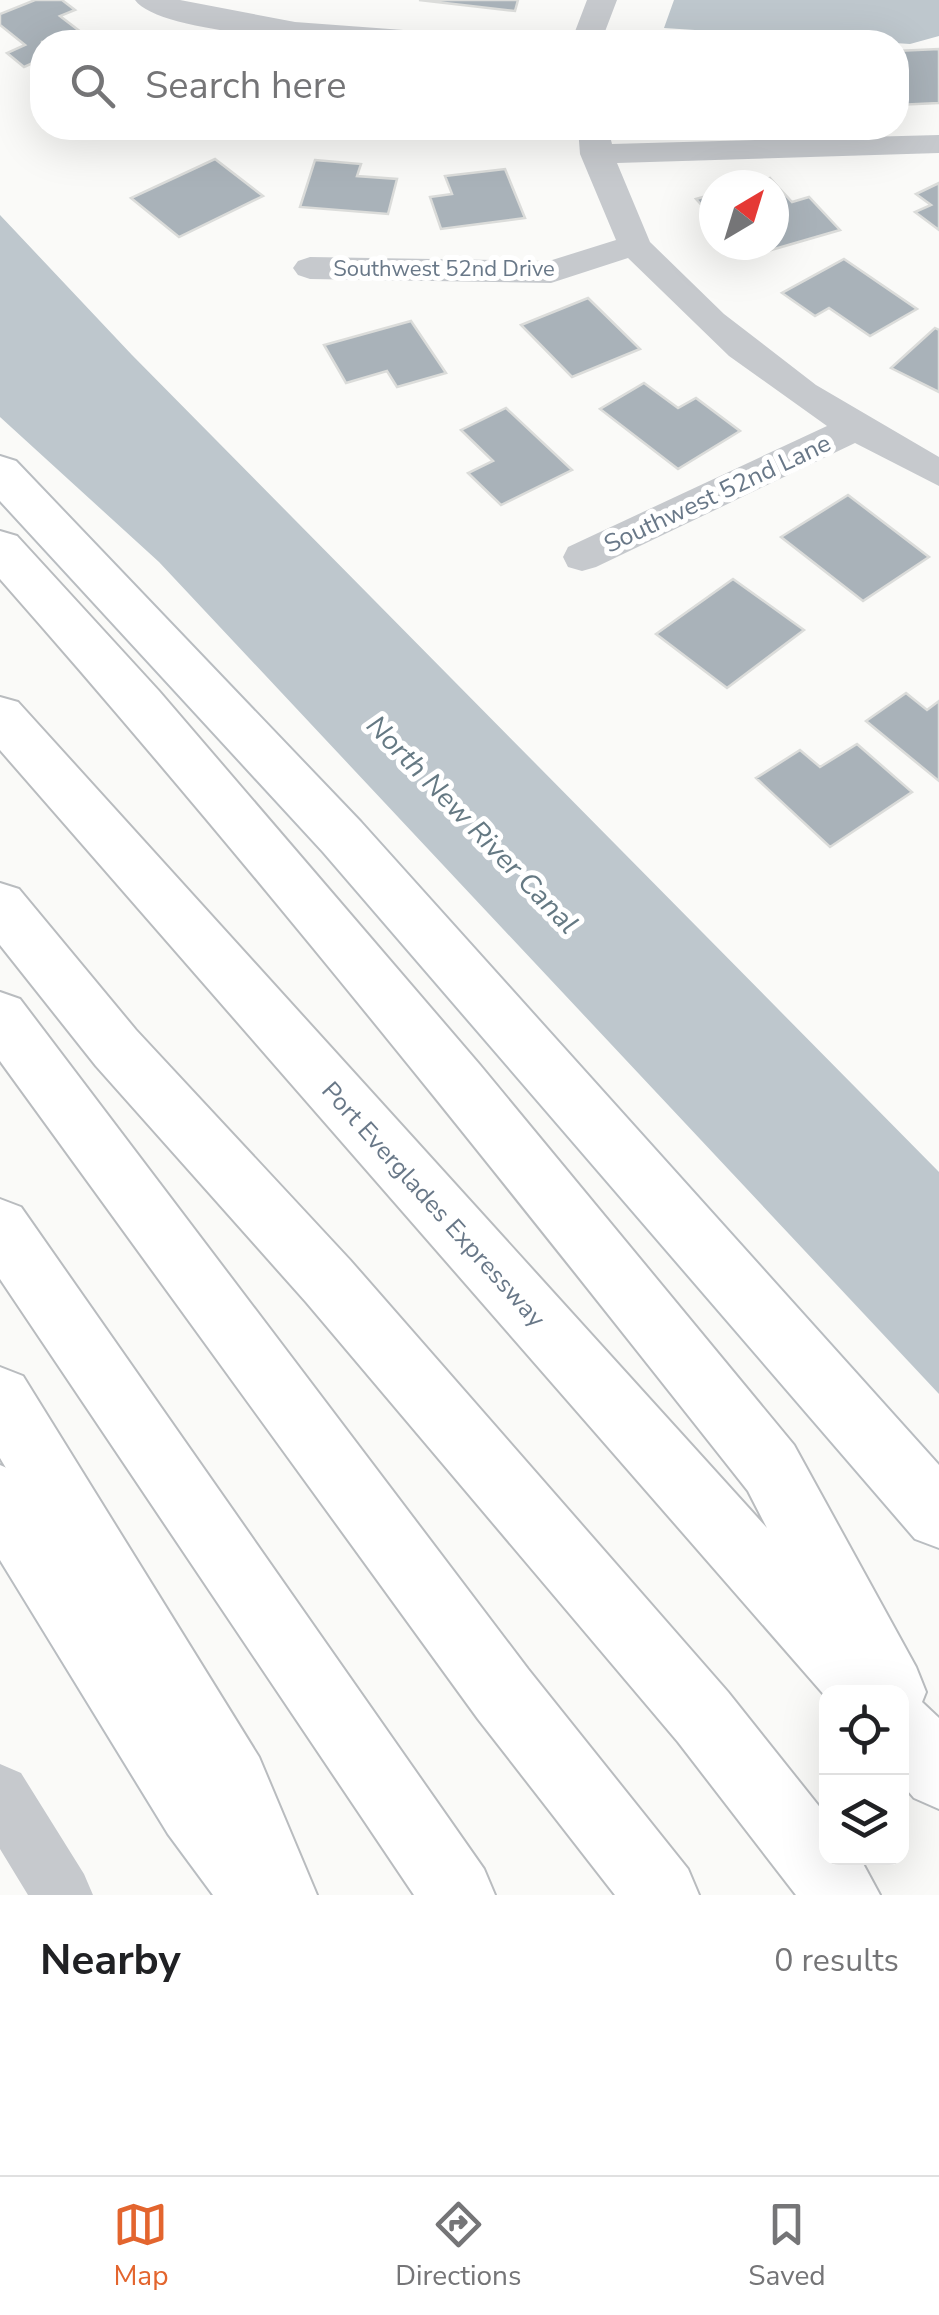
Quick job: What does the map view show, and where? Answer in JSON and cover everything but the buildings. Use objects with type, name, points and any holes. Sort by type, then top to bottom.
[{"type":"main road","points":[[0,472],[342,837],[939,1514]]},
{"type":"main road","points":[[0,501],[120,604]]},
{"type":"main road","points":[[0,548],[141,705],[460,1083],[772,1468],[911,1732]]},
{"type":"main road","name":"Port Everglades Expressway","points":[[0,716],[863,1685]]},
{"type":"main road","points":[[0,905],[116,1048],[328,1282],[704,1717],[843,1895]]},
{"type":"main road","points":[[0,1016],[503,1694],[662,1895]]},
{"type":"main road","points":[[0,1227],[458,1895]]},
{"type":"main road","points":[[0,1398],[234,1782],[280,1895]]},
{"type":"main road","points":[[0,1498],[194,1808],[258,1895]]},
{"type":"main road","points":[[503,1694],[640,1895]]},
{"type":"street","points":[[150,0],[196,16],[268,30]]},
{"type":"street","points":[[591,30],[602,0]]},
{"type":"street","points":[[939,144],[594,141],[634,245],[714,326],[766,370],[853,429],[939,473]]},
{"type":"street","name":"Southwest 52nd Drive","points":[[310,268],[551,272],[634,245]]},
{"type":"street","name":"Southwest 52nd Lane","points":[[582,558],[853,429]]},
{"type":"street","points":[[0,1794],[63,1895]]},
{"type":"water","points":[[674,0],[939,0],[939,36],[910,44],[909,30],[664,28]]},
{"type":"water","name":"North New River Canal","points":[[0,215],[132,355],[939,1172],[939,1394],[159,562],[0,417]]}]
